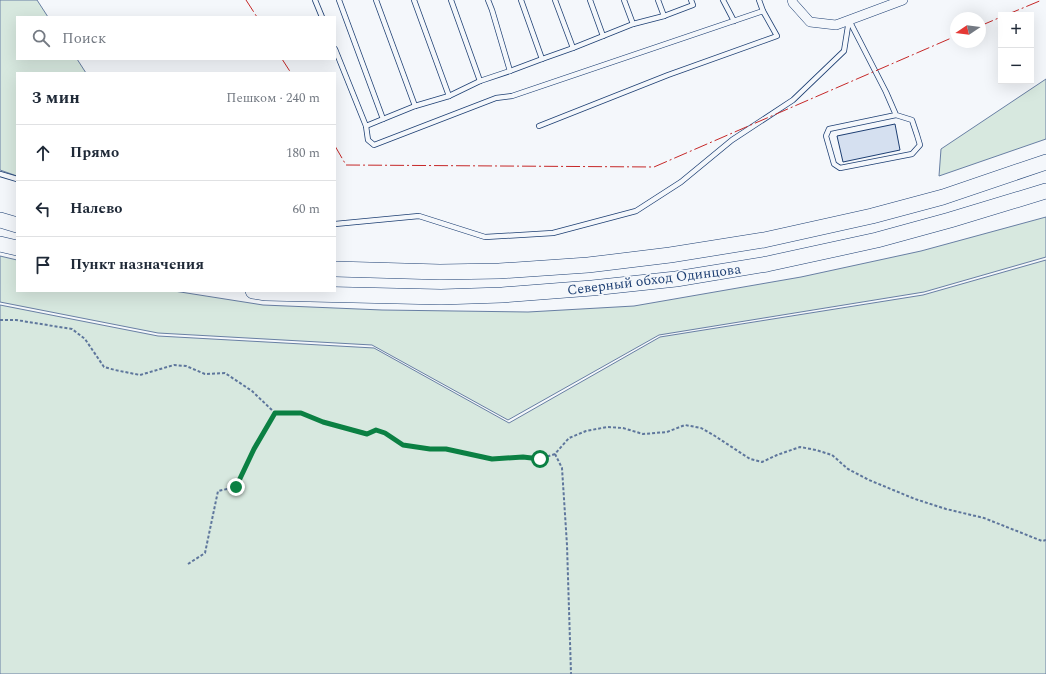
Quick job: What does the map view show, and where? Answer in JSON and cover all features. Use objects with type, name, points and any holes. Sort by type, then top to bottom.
[{"type":"highway","name":"Северный обход Одинцова","points":[[336,269],[440,272],[498,271],[588,265],[670,255],[764,240],[872,216],[943,197],[1046,162]]},
{"type":"highway","name":"Северный обход Одинцова","points":[[260,292],[440,297],[502,295],[592,288],[676,279],[767,264],[877,240],[1046,191]]},
{"type":"highway","points":[[0,220],[16,225]]},
{"type":"highway","points":[[0,244],[16,248]]},
{"type":"street","points":[[792,1],[810,22],[836,25],[903,0]]},
{"type":"lane","points":[[315,0],[322,16]]},
{"type":"lane","points":[[339,0],[383,119]]},
{"type":"lane","points":[[376,0],[415,106]]},
{"type":"lane","points":[[414,0],[449,96]]},
{"type":"lane","points":[[451,0],[480,82]]},
{"type":"lane","points":[[488,0],[510,71]]},
{"type":"lane","points":[[521,0],[542,59]]},
{"type":"lane","points":[[556,0],[573,48]]},
{"type":"lane","points":[[590,0],[603,36]]},
{"type":"lane","points":[[624,0],[633,24]]},
{"type":"lane","points":[[658,0],[664,16]]},
{"type":"lane","points":[[366,126],[415,106],[449,96],[480,82],[633,24],[664,16],[693,5],[691,0]]},
{"type":"lane","points":[[723,0],[734,21]]},
{"type":"lane","points":[[539,126],[668,75],[777,36],[763,11],[759,0]]},
{"type":"lane","points":[[336,51],[366,126],[368,140],[374,145],[496,98],[512,96],[763,11]]},
{"type":"lane","points":[[849,20],[886,92],[896,115],[912,120],[920,145],[912,154],[840,168],[834,164],[826,136],[829,129],[896,115]]},
{"type":"lane","points":[[336,224],[419,216],[485,237],[553,233],[636,211],[681,182],[732,140],[793,100],[844,51],[849,20]]},
{"type":"lane","points":[[0,174],[16,179]]},
{"type":"path","points":[[0,320],[16,320],[72,329],[85,339],[104,367],[115,370],[140,375],[174,365],[186,366],[205,374],[225,373],[252,391],[275,413],[301,413],[323,422],[367,434],[376,430],[385,433],[403,445],[430,449],[446,449],[492,459],[523,457],[540,459],[555,454],[569,438],[586,431],[607,427],[622,428],[643,434],[667,432],[685,425],[701,428],[750,459],[762,462],[800,447],[816,450],[832,455],[848,468],[869,480],[946,509],[984,518],[1042,541],[1046,540]]},
{"type":"path","points":[[188,564],[205,553],[218,491],[236,487],[254,449],[275,413]]},
{"type":"path","points":[[555,454],[562,468],[567,545],[571,674]]},
{"type":"shaded area","points":[[0,0],[37,0],[47,16],[16,16],[16,60],[78,60],[85,72],[16,72],[16,176],[0,170]]},
{"type":"shaded area","points":[[1046,79],[1046,139],[939,176],[941,149]]},
{"type":"shaded area","points":[[1046,217],[1046,257],[924,292],[659,335],[508,420],[372,345],[158,333],[0,302],[0,256],[16,260],[16,292],[180,292],[263,305],[382,310],[528,312],[634,306],[801,277],[921,251]]},
{"type":"shaded area","points":[[1046,260],[1046,674],[0,674],[0,305],[158,336],[374,348],[509,423],[660,337],[923,295]]},
{"type":"building","points":[[895,124],[900,150],[843,162],[837,136]]},
{"type":"power","points":[[246,0],[256,16]]},
{"type":"power","points":[[1013,12],[1042,0]]},
{"type":"power","points":[[986,23],[998,18]]},
{"type":"power","points":[[336,148],[346,165],[654,167],[950,39]]},
{"type":"power","points":[[283,60],[290,72]]},
{"type":"route","points":[[236,487],[254,449],[275,413],[301,413],[323,422],[367,434],[376,430],[385,433],[403,445],[430,449],[446,449],[492,459],[523,457],[540,459]]}]
